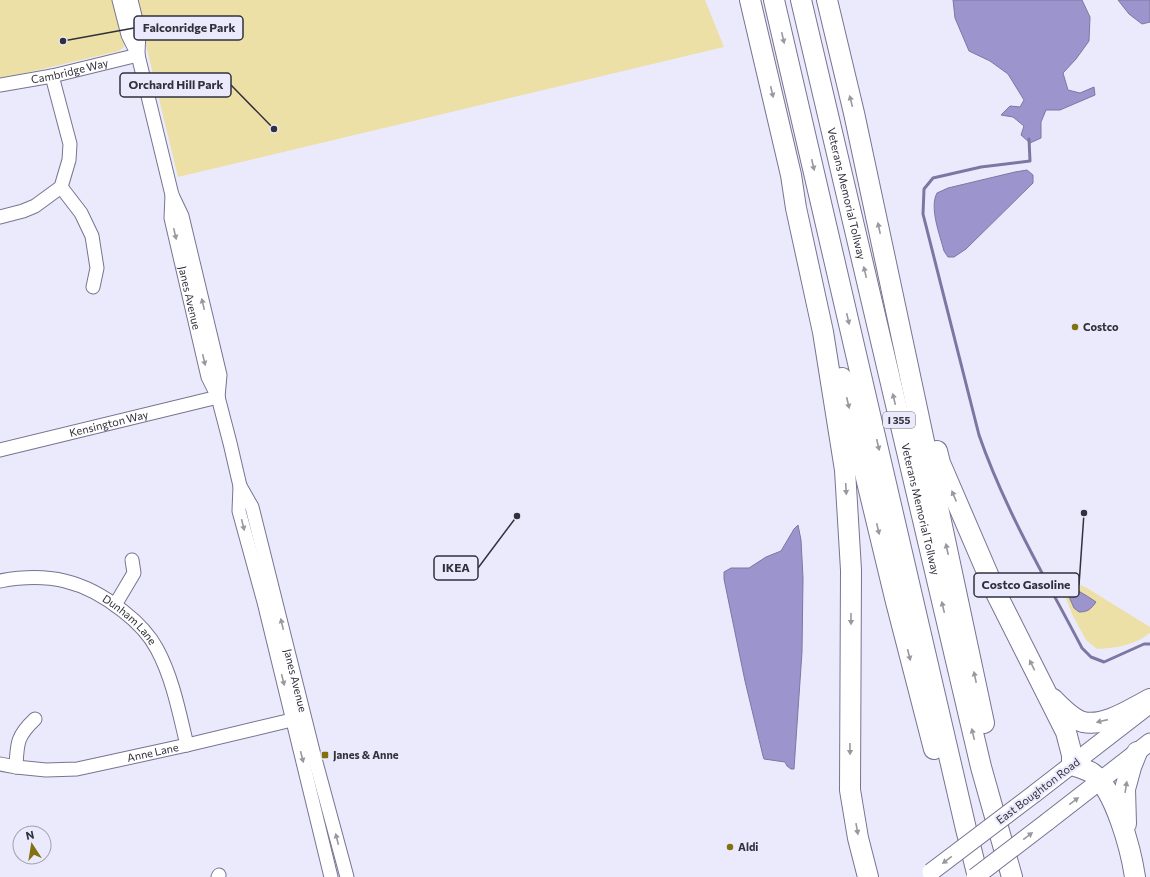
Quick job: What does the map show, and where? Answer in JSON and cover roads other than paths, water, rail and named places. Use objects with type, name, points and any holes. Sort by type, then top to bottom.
[{"type":"highway","points":[[750,0],[791,175],[796,208],[822,332],[845,470],[851,570],[850,790],[858,838],[868,877]]},
{"type":"highway","name":"I 355","points":[[774,0],[978,877]]},
{"type":"highway","name":"Veterans Memorial Tollway","points":[[801,0],[981,767],[1012,877]]},
{"type":"highway","points":[[827,0],[854,113],[999,791],[1001,839]]},
{"type":"highway","points":[[791,175],[802,207],[896,602],[929,732],[947,792],[966,829]]},
{"type":"highway","points":[[899,321],[940,463],[996,593],[1069,741],[1072,755],[1072,765],[1092,773],[1106,789],[1120,819],[1127,840],[1135,877]]},
{"type":"highway","points":[[1045,691],[1075,718],[1082,722],[1092,723],[1114,718],[1150,699]]},
{"type":"highway","points":[[1127,840],[1125,789],[1131,767],[1143,747]]},
{"type":"main road","name":"East Boughton Road","points":[[928,874],[1150,704]]},
{"type":"main road","points":[[975,877],[1143,747]]},
{"type":"street","name":"Janes Avenue","points":[[119,0],[128,35],[138,55],[172,195],[171,218],[208,377],[218,397],[240,486],[240,511],[264,602],[347,877]]},
{"type":"street","name":"Janes Avenue","points":[[131,0],[139,32],[138,55]]},
{"type":"street","name":"Cambridge Way","points":[[0,85],[52,76],[138,55]]},
{"type":"street","points":[[0,217],[35,206],[61,187],[70,160],[70,144],[52,76]]},
{"type":"street","points":[[61,187],[81,213],[92,236],[97,268],[93,287]]},
{"type":"street","name":"Kensington Way","points":[[0,450],[218,397]]},
{"type":"street","points":[[115,605],[134,573],[132,560]]},
{"type":"street","name":"Dunham Lane","points":[[0,581],[19,578],[66,581],[89,589],[115,605],[138,624],[156,647],[163,660],[172,686],[187,745]]},
{"type":"street","name":"Janes Avenue","points":[[298,718],[331,877]]},
{"type":"street","name":"Anne Lane","points":[[0,764],[46,770],[77,769],[187,745],[298,718]]},
{"type":"street","points":[[16,767],[17,743],[25,729],[35,719]]},
{"type":"waterway","points":[[1029,139],[1030,161],[981,167],[933,178],[924,189],[923,214],[979,435],[1001,490],[1040,570],[1082,648],[1091,657],[1104,662],[1144,644],[1150,644]]},
{"type":"place","name":"Falconridge Park","points":[[63,41]]},
{"type":"place","name":"Orchard Hill Park","points":[[274,129]]},
{"type":"place","name":"Costco","points":[[1075,327]]},
{"type":"place","name":"Costco Gasoline","points":[[1084,513]]},
{"type":"place","name":"IKEA","points":[[517,516]]},
{"type":"place","name":"Janes & Anne","points":[[325,755]]},
{"type":"place","name":"Aldi","points":[[730,847]]}]
